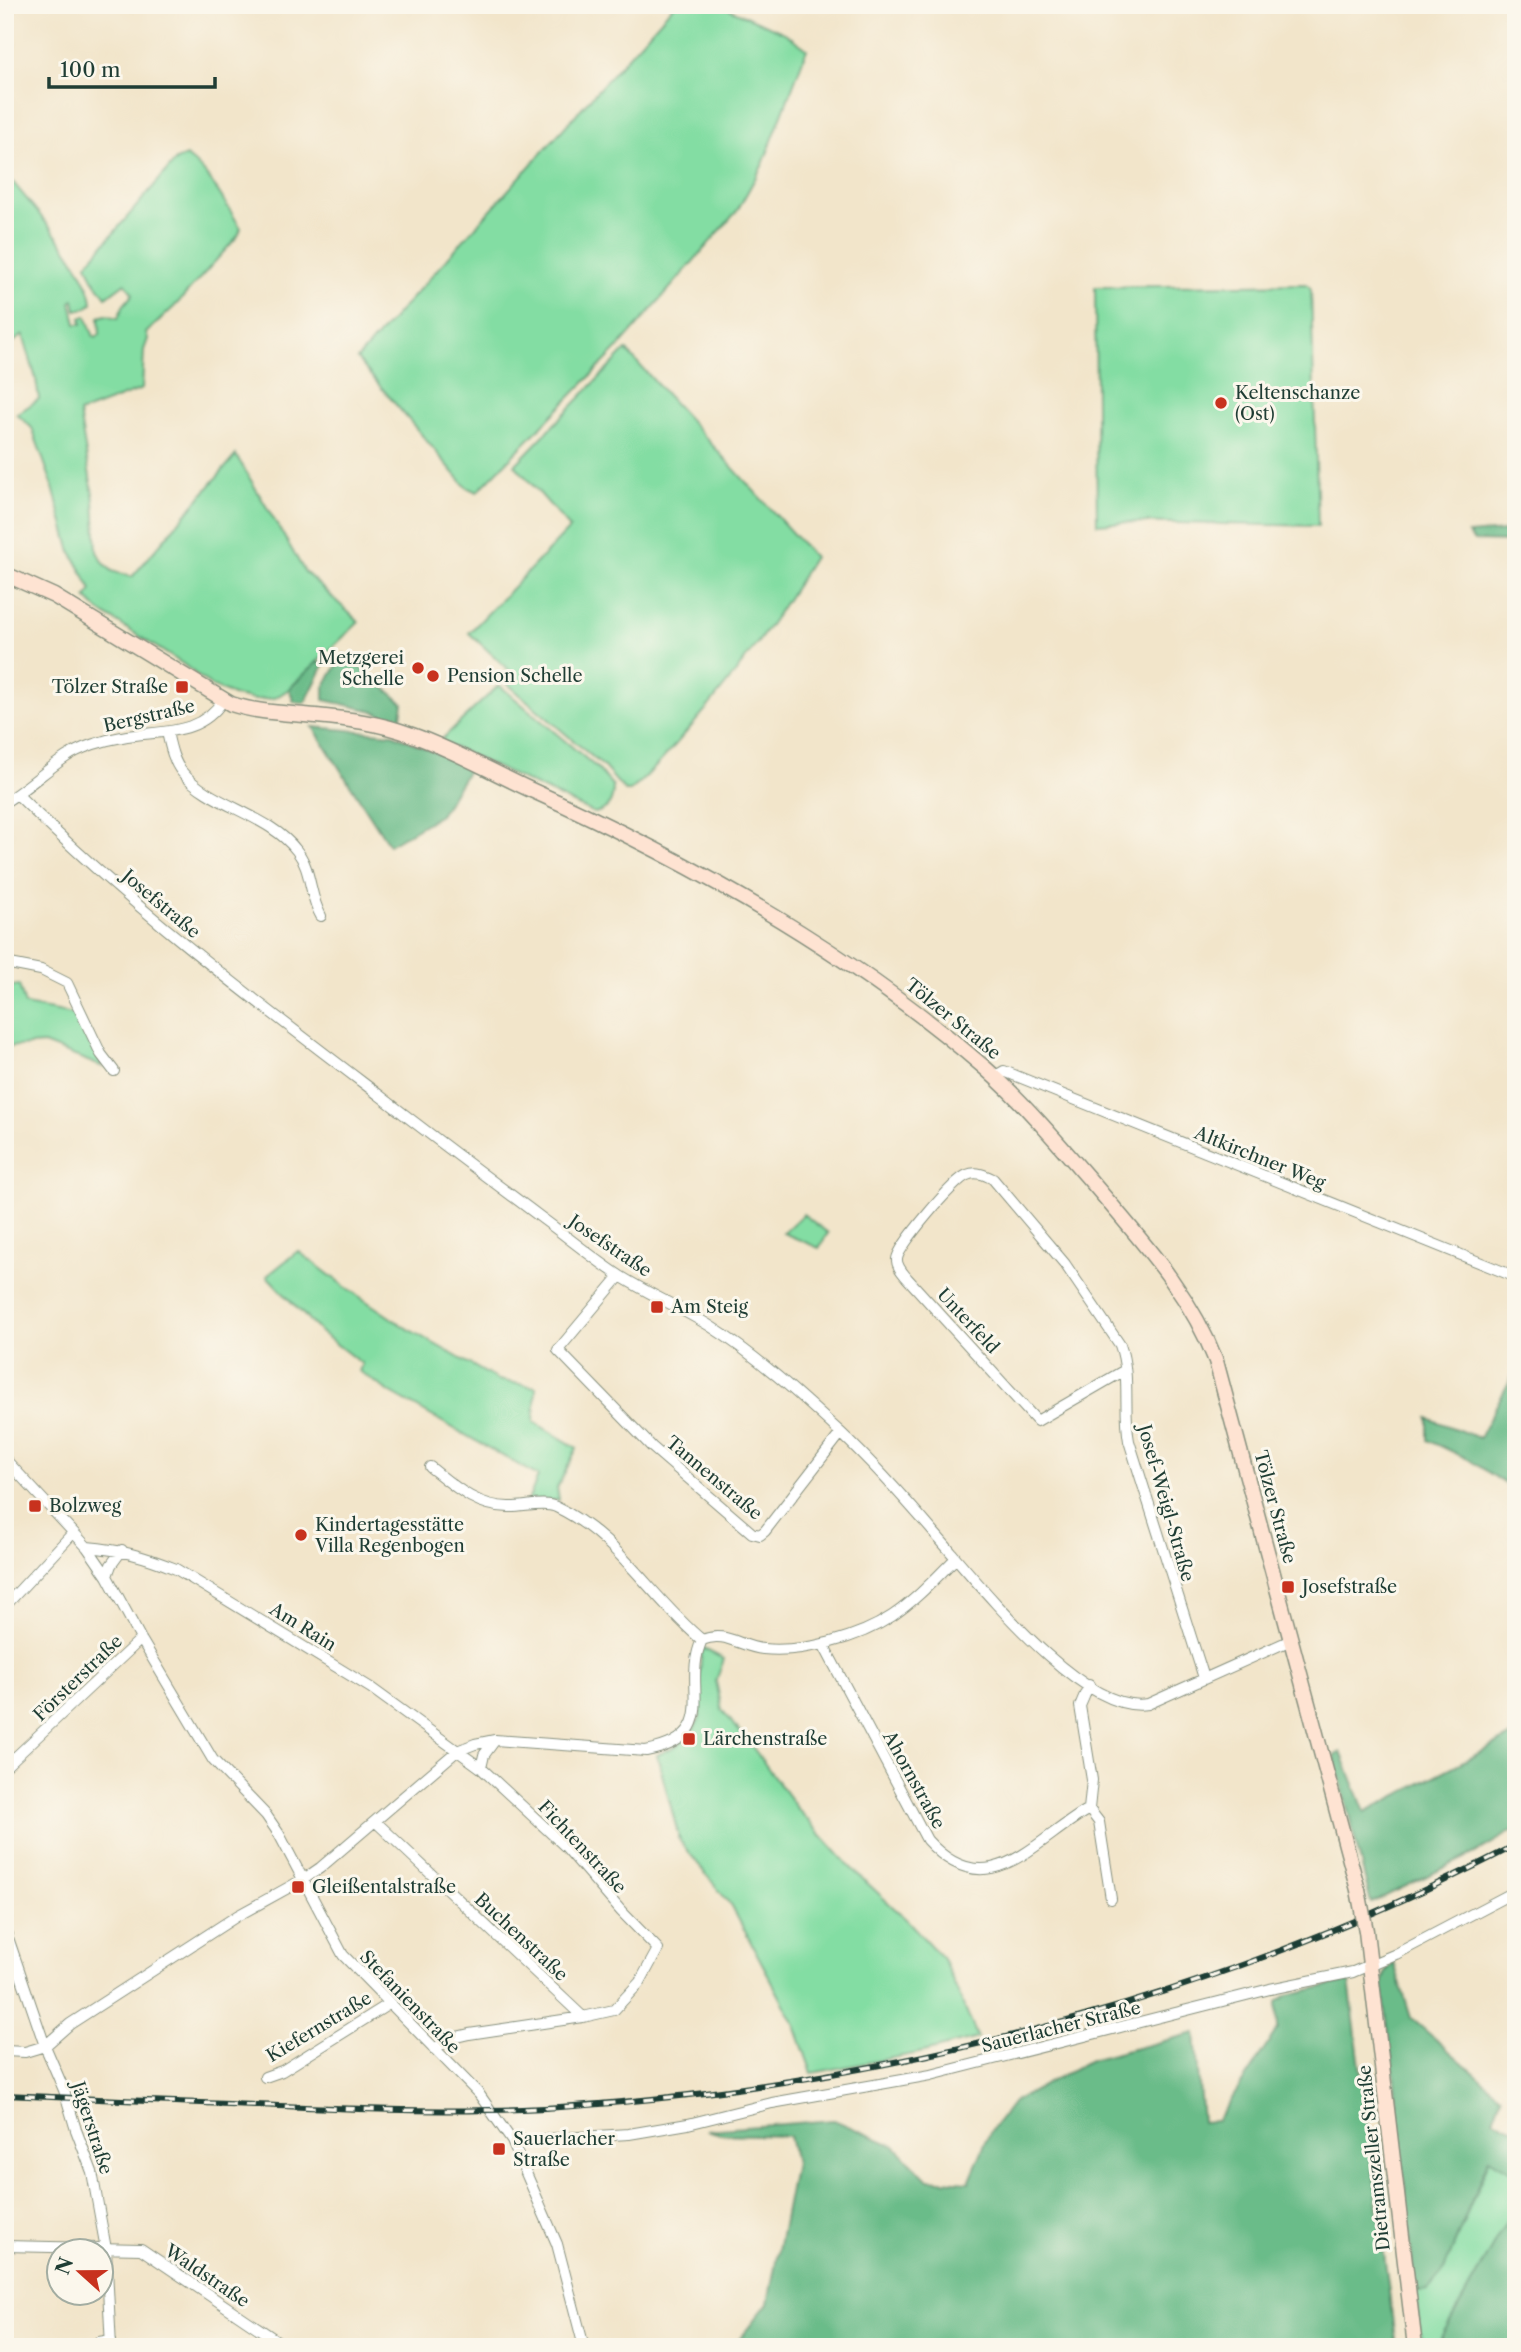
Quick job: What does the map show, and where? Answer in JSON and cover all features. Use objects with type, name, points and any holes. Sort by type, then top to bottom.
[{"type":"main road","name":"Tölzer Straße","points":[[5,574],[54,596],[223,700],[258,712],[347,719],[385,726],[415,736],[603,822],[700,873],[830,952],[935,1026],[994,1077],[1061,1147],[1152,1252],[1193,1310],[1216,1361],[1358,1890],[1371,1964]]},
{"type":"main road","name":"Dietramszeller Straße","points":[[1371,1964],[1415,2347]]},
{"type":"street","name":"Bergstraße","points":[[5,802],[72,754],[121,737],[167,732],[205,721],[215,713],[223,700]]},
{"type":"street","points":[[167,732],[180,771],[194,784],[277,832],[298,851],[306,866],[314,905],[321,916]]},
{"type":"street","name":"Josefstraße","points":[[17,794],[101,875],[169,932],[450,1150],[620,1276],[712,1328],[777,1377],[841,1433],[898,1492],[1016,1627],[1089,1685],[1106,1696],[1136,1707],[1291,1640]]},
{"type":"street","points":[[5,963],[41,970],[67,984],[101,1054],[114,1071]]},
{"type":"street","name":"Altkirchner Weg","points":[[994,1077],[1004,1071],[1516,1277]]},
{"type":"street","name":"Josef-Weigl-Straße","points":[[982,1173],[993,1180],[1065,1264],[1120,1345],[1125,1359],[1126,1425],[1129,1441],[1205,1678]]},
{"type":"street","name":"Unterfeld","points":[[982,1173],[969,1174],[960,1179],[912,1234],[897,1257],[897,1265],[1037,1421],[1125,1370]]},
{"type":"street","name":"Tannenstraße","points":[[620,1276],[558,1350],[652,1447],[751,1533],[760,1535],[765,1531],[841,1433]]},
{"type":"street","name":"Stefanienstraße","points":[[5,1459],[87,1547],[107,1576],[213,1760],[266,1815],[304,1879],[343,1955],[479,2094],[512,2141],[557,2244],[584,2347]]},
{"type":"street","points":[[430,1467],[468,1496],[484,1504],[509,1507],[554,1506],[570,1516],[620,1554],[685,1626],[702,1640]]},
{"type":"street","points":[[5,1606],[73,1533]]},
{"type":"street","name":"Am Rain","points":[[87,1547],[143,1555],[176,1569],[371,1688],[457,1751]]},
{"type":"street","points":[[107,1576],[121,1550]]},
{"type":"street","points":[[702,1640],[721,1636],[758,1648],[774,1650],[823,1644],[874,1626],[894,1615],[956,1558]]},
{"type":"street","name":"Försterstraße","points":[[5,1767],[141,1639]]},
{"type":"street","points":[[5,2051],[25,2052],[45,2046],[81,2017],[237,1916],[304,1879],[376,1822],[457,1751],[495,1740],[646,1751],[675,1741],[687,1731],[695,1717],[696,1661],[702,1640]]},
{"type":"street","name":"Ahornstraße","points":[[823,1644],[927,1840],[947,1859],[965,1867],[1007,1864],[1089,1809]]},
{"type":"street","points":[[1089,1685],[1080,1706],[1092,1780],[1089,1809],[1100,1822],[1111,1899]]},
{"type":"street","points":[[481,1768],[484,1755],[495,1740]]},
{"type":"street","name":"Fichtenstraße","points":[[457,1751],[481,1768],[566,1847],[658,1949],[640,1982],[614,2010],[583,2017]]},
{"type":"street","name":"Buchenstraße","points":[[376,1822],[583,2017]]},
{"type":"street","name":"Sauerlacher Straße","points":[[512,2141],[629,2134],[688,2124],[772,2104],[931,2075],[1270,1989],[1353,1972],[1467,1918],[1516,1891]]},
{"type":"street","name":"Jägerstraße","points":[[5,1928],[92,2172],[104,2236]]},
{"type":"street","name":"Kiefernstraße","points":[[265,2077],[282,2071],[389,2004]]},
{"type":"street","points":[[434,2049],[452,2039],[469,2034],[583,2017]]},
{"type":"street","name":"Waldstraße","points":[[5,2246],[46,2247]]},
{"type":"street","name":"Waldstraße","points":[[116,2249],[141,2249],[286,2347]]},
{"type":"street","name":"Jägerstraße","points":[[109,2306],[111,2344]]},
{"type":"street","points":[[89,2347],[99,2342],[111,2344]]},
{"type":"green space","points":[[674,5],[720,5],[785,33],[807,49],[763,164],[737,211],[618,348],[477,492],[466,487],[357,359]]},
{"type":"green space","points":[[186,156],[210,179],[241,228],[238,236],[175,306],[146,333],[148,339],[144,350],[142,389],[79,413],[94,500],[97,552],[112,571],[132,577],[236,455],[305,572],[359,622],[289,689],[275,698],[255,700],[235,696],[211,686],[183,664],[98,610],[86,598],[92,590],[71,552],[52,484],[32,428],[17,414],[39,399],[23,335],[5,348],[5,172],[70,254],[81,272],[89,288],[92,303],[87,308],[76,310],[74,300],[71,302],[76,324],[82,324],[81,318],[86,316],[94,337],[100,335],[99,317],[106,315],[118,318],[123,306],[133,294],[125,283],[106,297],[93,279],[87,264],[176,160]]},
{"type":"green space","points":[[1307,284],[1311,289],[1318,526],[1128,522],[1097,524],[1095,287]]},
{"type":"green space","points":[[626,350],[814,557],[769,627],[719,694],[658,765],[630,791],[625,791],[604,767],[503,680],[511,672],[469,633],[570,528],[515,465]]},
{"type":"green space","points":[[1516,530],[1516,542],[1474,541],[1468,534]]},
{"type":"green space","points":[[344,654],[403,703],[400,724],[374,711],[324,700],[324,687]]},
{"type":"green space","points":[[317,662],[324,665],[305,703],[294,702],[289,689]]},
{"type":"green space","points":[[499,685],[597,768],[613,786],[607,807],[594,813],[440,741]]},
{"type":"green space","points":[[313,727],[393,734],[470,767],[440,815],[389,845]]},
{"type":"green space","points":[[19,985],[25,1005],[79,1015],[103,1067],[44,1044],[5,1047],[5,987]]},
{"type":"green space","points":[[803,1214],[828,1233],[819,1248],[783,1233]]},
{"type":"green space","points":[[298,1251],[403,1326],[498,1380],[536,1387],[534,1422],[577,1448],[557,1488],[559,1500],[528,1501],[538,1476],[391,1393],[359,1371],[362,1364],[318,1330],[267,1276]]},
{"type":"green space","points":[[1516,1369],[1516,1491],[1468,1459],[1428,1440],[1428,1418],[1479,1438]]},
{"type":"green space","points":[[702,1648],[724,1659],[716,1681],[722,1710],[797,1808],[849,1866],[908,1921],[943,1959],[978,2038],[919,2053],[812,2073],[794,2023],[732,1907],[680,1841],[657,1755],[678,1745],[691,1733],[700,1718]]},
{"type":"green space","points":[[1516,1734],[1516,1829],[1475,1853],[1371,1903],[1334,1756],[1341,1752],[1365,1812]]},
{"type":"green space","points":[[1394,1963],[1411,2018],[1501,2096],[1493,2119],[1516,2130],[1516,2174],[1489,2158],[1443,2272],[1428,2290],[1415,2291],[1394,2074],[1382,1983],[1386,1971]]},
{"type":"green space","points":[[1349,1981],[1396,2347],[733,2347],[768,2303],[795,2163],[789,2136],[720,2134],[707,2130],[834,2120],[895,2146],[927,2179],[969,2182],[990,2132],[1013,2102],[1090,2060],[1195,2033],[1202,2122],[1217,2121],[1278,2029],[1277,2002],[1287,1995]]},
{"type":"green space","points":[[1490,2158],[1516,2174],[1516,2204],[1436,2347],[1422,2347],[1415,2291],[1428,2290],[1443,2272]]},
{"type":"green space","points":[[1516,2204],[1516,2347],[1436,2347]]},
{"type":"railway","points":[[5,2095],[372,2109],[489,2110],[630,2101],[714,2092],[818,2076],[922,2056],[1024,2032],[1126,2004],[1226,1971],[1421,1891],[1516,1845]]},
{"type":"place","name":"Keltenschanze (Ost)","points":[[1221,403]]},
{"type":"place","name":"Metzgerei Schelle","points":[[418,668]]},
{"type":"place","name":"Pension Schelle","points":[[433,676]]},
{"type":"place","name":"Tölzer Straße","points":[[182,687]]},
{"type":"place","name":"Am Steig","points":[[657,1307]]},
{"type":"place","name":"Bolzweg","points":[[35,1506]]},
{"type":"place","name":"Kindertagesstätte Villa Regenbogen","points":[[301,1535]]},
{"type":"place","name":"Josefstraße","points":[[1288,1587]]},
{"type":"place","name":"Lärchenstraße","points":[[689,1739]]},
{"type":"place","name":"Gleißentalstraße","points":[[298,1887]]},
{"type":"place","name":"Sauerlacher Straße","points":[[499,2149]]}]
